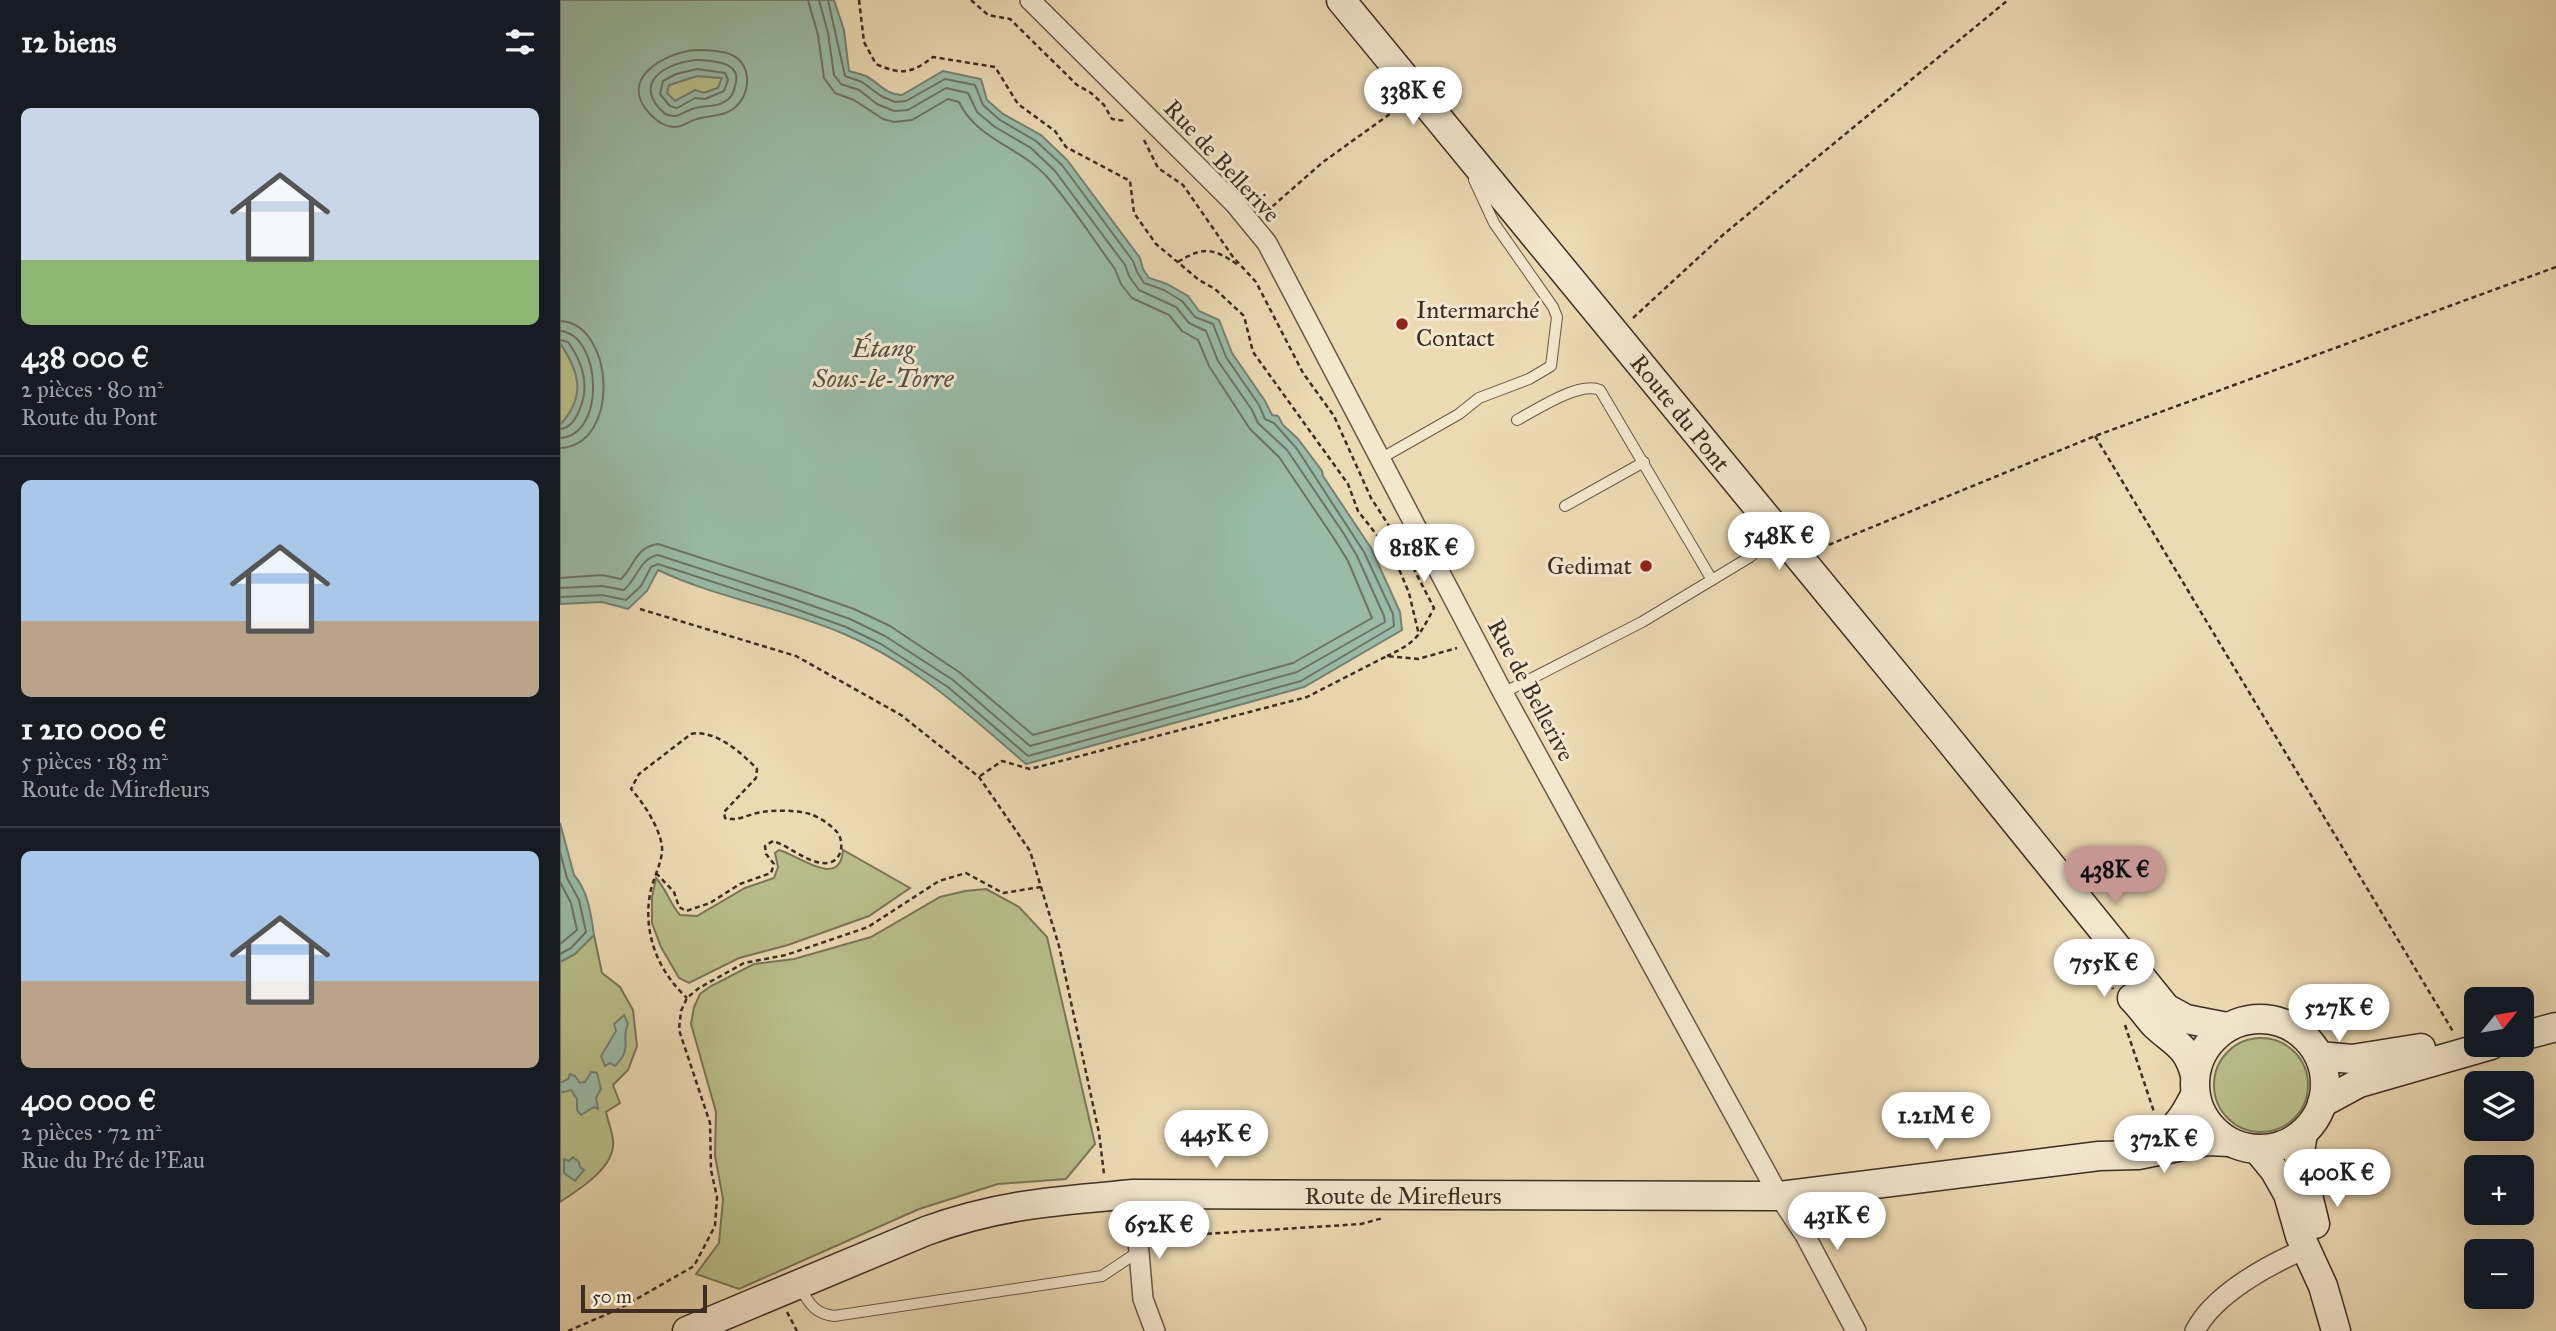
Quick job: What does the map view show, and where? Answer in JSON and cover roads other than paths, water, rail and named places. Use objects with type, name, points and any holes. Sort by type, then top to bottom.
[{"type":"main road","name":"Route du Pont","points":[[1341,0],[2166,1008],[2186,1018],[2227,1027]]},
{"type":"main road","name":"Route du Pont","points":[[2072,892],[2132,998],[2155,1025],[2190,1058],[2195,1085]]},
{"type":"main road","points":[[2269,1019],[2289,1026],[2306,1038],[2319,1056],[2324,1079],[2322,1103],[2315,1119],[2303,1133],[2289,1143],[2257,1149],[2229,1142],[2213,1130],[2202,1114],[2195,1085],[2201,1056],[2212,1040],[2227,1027],[2247,1020],[2269,1019]]},
{"type":"main road","points":[[2319,1056],[2351,1059],[2464,1044]]},
{"type":"main road","points":[[2322,1103],[2360,1083],[2464,1053]]},
{"type":"main road","name":"Route de Mirefleurs","points":[[2099,1156],[2166,1134],[2181,1122],[2195,1085]]},
{"type":"main road","points":[[2303,1133],[2299,1158],[2315,1228],[2323,1286],[2336,1331]]},
{"type":"main road","name":"Route de Mirefleurs","points":[[687,1331],[966,1216],[1032,1203],[1120,1195],[1779,1196],[2099,1156],[2138,1155],[2208,1141],[2229,1142]]},
{"type":"main road","points":[[2257,1149],[2276,1171],[2288,1194],[2305,1249],[2323,1286]]},
{"type":"street","name":"Rue de Bellerive","points":[[1030,0],[1253,225],[1286,276],[1503,693],[1856,1331]]},
{"type":"street","points":[[1120,1195],[1138,1252],[1143,1299],[1155,1331]]},
{"type":"street","points":[[2195,1331],[2204,1315],[2222,1298],[2273,1262],[2305,1249]]},
{"type":"lane","points":[[1380,459],[1459,414],[1479,398],[1529,379],[1551,366],[1557,317],[1553,307],[1494,223],[1458,144]]},
{"type":"lane","points":[[1517,420],[1567,394],[1594,387],[1600,390],[1712,580]]},
{"type":"lane","points":[[1565,506],[1644,462]]},
{"type":"lane","points":[[1503,693],[1605,642],[1712,580],[1751,557],[1779,533]]},
{"type":"lane","points":[[798,1285],[821,1314],[834,1315],[1102,1276],[1138,1252]]},
{"type":"water","name":"Étang Sous-le-Torre","points":[[560,0],[834,0],[844,30],[849,71],[866,76],[891,93],[902,95],[943,71],[981,79],[987,100],[1003,114],[1041,135],[1067,160],[1140,258],[1149,278],[1188,296],[1199,311],[1219,320],[1232,353],[1272,415],[1278,416],[1322,471],[1371,548],[1400,612],[1402,630],[1304,687],[1026,764],[918,675],[870,646],[798,617],[680,580],[658,570],[647,591],[628,609],[602,602],[560,604],[560,425],[574,404],[577,384],[572,364],[560,343]],"holes":[[[697,76],[722,78],[718,88],[704,93],[695,90],[675,101],[667,93],[669,85]]]},
{"type":"water","points":[[560,823],[574,875],[583,888],[588,903],[594,935],[575,954],[560,962]]},
{"type":"water","points":[[624,1015],[628,1024],[624,1054],[615,1066],[610,1063],[605,1066],[601,1056],[616,1031],[614,1024]]},
{"type":"water","points":[[591,1072],[597,1073],[601,1089],[596,1098],[598,1109],[594,1107],[581,1115],[577,1110],[577,1099],[571,1090],[560,1093],[560,1083],[568,1079],[570,1074],[580,1083],[585,1082]]},
{"type":"water","points":[[573,1157],[584,1170],[575,1181],[564,1173],[564,1159],[569,1161]]},
{"type":"place","name":"Intermarché Contact","points":[[1402,324]]},
{"type":"place","name":"Gedimat","points":[[1646,566]]}]
